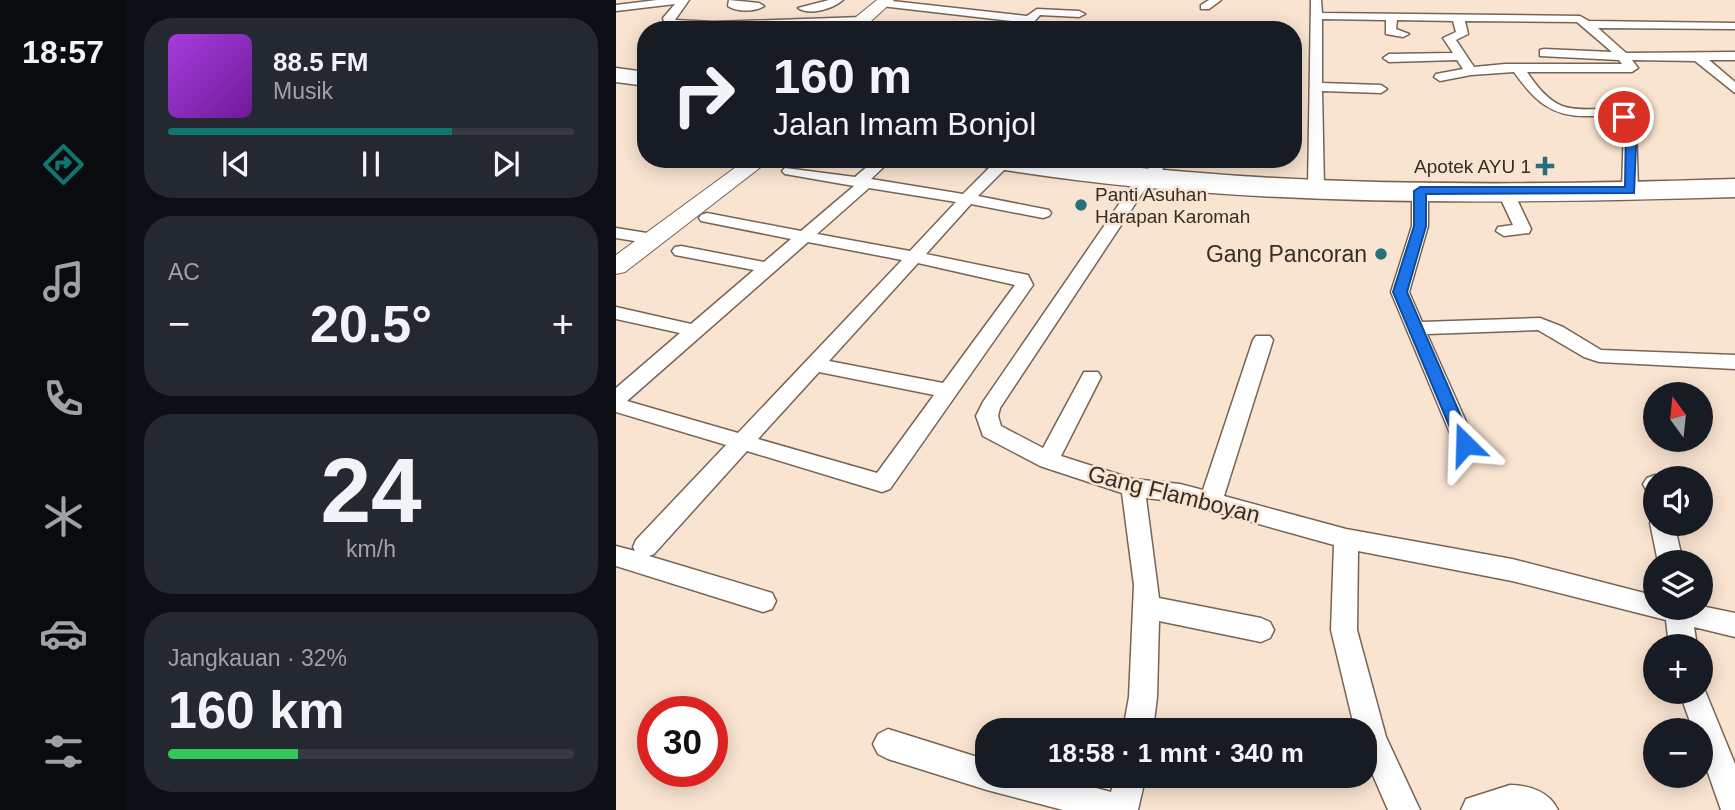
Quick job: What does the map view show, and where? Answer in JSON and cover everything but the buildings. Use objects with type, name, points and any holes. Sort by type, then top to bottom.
[{"type":"highway","points":[[616,75],[637,78]]},
{"type":"highway","points":[[1106,168],[1315,188],[1420,191],[1734,189]]},
{"type":"street","points":[[616,8],[684,0]]},
{"type":"street","points":[[669,21],[684,0]]},
{"type":"street","points":[[734,0],[733,6],[759,6]]},
{"type":"street","points":[[780,21],[794,7],[809,0]]},
{"type":"street","points":[[794,7],[818,8],[830,6],[838,0]]},
{"type":"street","points":[[1205,7],[1216,0]]},
{"type":"street","points":[[1315,188],[1318,146],[1309,42],[1316,16],[1316,0]]},
{"type":"street","points":[[865,21],[883,2],[1029,20],[1034,13],[1040,12],[1079,14]]},
{"type":"street","points":[[1316,16],[1575,18],[1590,24],[1735,26]]},
{"type":"street","points":[[1458,16],[1462,34],[1449,38],[1471,71]]},
{"type":"street","points":[[1392,17],[1390,32],[1403,34]]},
{"type":"street","points":[[1440,77],[1471,71],[1518,68],[1632,68],[1625,57],[1590,24]]},
{"type":"street","points":[[1544,53],[1625,57],[1735,57]]},
{"type":"street","points":[[1390,58],[1462,56]]},
{"type":"street","points":[[1697,56],[1735,89]]},
{"type":"street","points":[[1518,68],[1536,92],[1556,108],[1613,113],[1629,120],[1630,190]]},
{"type":"street","points":[[1315,87],[1381,89]]},
{"type":"street","points":[[616,267],[749,168]]},
{"type":"street","points":[[616,399],[768,268],[876,168]]},
{"type":"street","points":[[645,547],[967,199],[990,168]]},
{"type":"street","points":[[790,171],[1043,213]]},
{"type":"street","name":"Gang Flamboyan","points":[[1152,172],[1067,290],[988,415],[991,431],[1000,438],[1048,460],[1133,488],[1180,494],[1346,538],[1512,570],[1643,602]]},
{"type":"street","points":[[1420,191],[1420,226],[1400,292],[1465,444]]},
{"type":"street","points":[[1504,232],[1522,229],[1505,191]]},
{"type":"street","points":[[616,405],[881,482],[950,391],[1024,282],[1022,279],[914,257],[707,218]]},
{"type":"street","points":[[616,233],[653,239]]},
{"type":"street","points":[[681,251],[768,268]]},
{"type":"street","points":[[616,313],[696,331]]},
{"type":"street","points":[[1414,328],[1540,324],[1553,328],[1587,352],[1599,356],[1735,362]]},
{"type":"street","points":[[1210,503],[1263,340]]},
{"type":"street","points":[[814,365],[950,391]]},
{"type":"street","points":[[1048,460],[1091,377]]},
{"type":"street","points":[[1133,488],[1147,585],[1140,718]]},
{"type":"street","points":[[1346,538],[1344,630],[1372,739],[1404,810]]},
{"type":"street","points":[[618,558],[763,601]]},
{"type":"street","points":[[1145,607],[1261,630]]},
{"type":"street","name":"Gang Flamboyan","points":[[1713,619],[1735,625]]},
{"type":"street","points":[[1698,704],[1735,805]]},
{"type":"street","points":[[888,744],[975,771]]},
{"type":"street","points":[[1037,788],[1122,810],[1128,788]]},
{"type":"street","points":[[1477,810],[1507,798],[1533,803],[1542,810]]},
{"type":"place","name":"Apotek AYU 1","points":[[1545,166]]},
{"type":"place","name":"Panti Asuhan Harapan Karomah","points":[[1081,205]]},
{"type":"place","name":"Gang Pancoran","points":[[1381,254]]},
{"type":"route","points":[[1465,444],[1400,292],[1404,271],[1420,226],[1420,191],[1630,190],[1631,123],[1624,117]]}]
